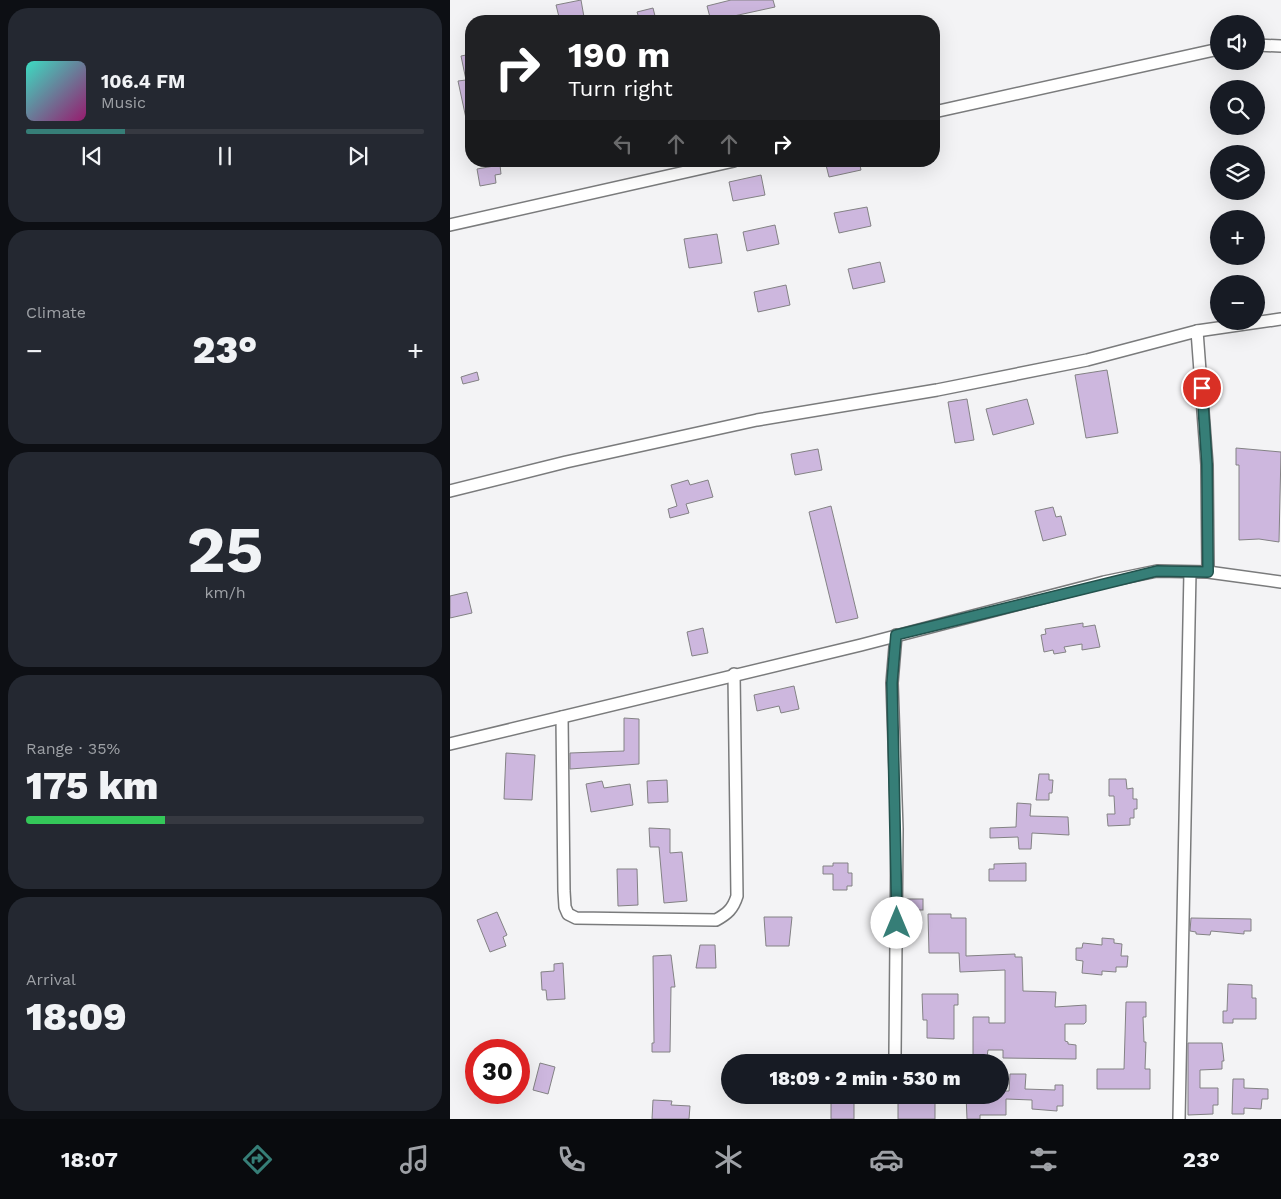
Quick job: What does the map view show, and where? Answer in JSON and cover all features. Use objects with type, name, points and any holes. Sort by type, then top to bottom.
[{"type":"street","points":[[1265,45],[1281,46]]},
{"type":"street","points":[[940,111],[1210,51]]},
{"type":"street","points":[[450,225],[707,167]]},
{"type":"street","points":[[450,491],[566,462],[757,420],[937,390],[1087,360],[1197,331],[1281,319]]},
{"type":"street","points":[[1197,331],[1207,464],[1208,572]]},
{"type":"street","points":[[450,744],[1104,582],[1157,571],[1208,572],[1281,582]]},
{"type":"street","points":[[1179,1119],[1190,572]]},
{"type":"street","points":[[895,1054],[896,829],[892,683],[896,635]]},
{"type":"street","points":[[562,717],[564,891],[565,907],[568,914],[576,918],[716,920],[734,906],[737,896],[734,674]]},
{"type":"building","points":[[581,0],[584,15],[558,15],[556,5]]},
{"type":"building","points":[[731,0],[773,0],[775,7],[738,15],[709,15],[707,6]]},
{"type":"building","points":[[653,8],[655,15],[638,15],[637,12]]},
{"type":"building","points":[[465,55],[465,75],[461,56]]},
{"type":"building","points":[[465,80],[465,114],[458,81]]},
{"type":"building","points":[[500,167],[501,174],[495,175],[496,183],[480,186],[477,169]]},
{"type":"building","points":[[826,167],[860,167],[861,170],[829,177]]},
{"type":"building","points":[[761,175],[765,195],[733,201],[729,182]]},
{"type":"building","points":[[867,207],[871,226],[839,233],[834,213]]},
{"type":"building","points":[[775,225],[779,244],[747,251],[743,232]]},
{"type":"building","points":[[717,234],[722,263],[689,268],[684,239]]},
{"type":"building","points":[[880,262],[885,282],[853,289],[848,269]]},
{"type":"building","points":[[786,285],[790,305],[758,312],[754,292]]},
{"type":"building","points":[[1107,370],[1118,433],[1086,438],[1075,375]]},
{"type":"building","points":[[477,372],[479,380],[463,384],[461,377]]},
{"type":"building","points":[[967,399],[974,440],[955,443],[948,402]]},
{"type":"building","points":[[1027,399],[1034,424],[993,435],[986,409]]},
{"type":"building","points":[[1236,448],[1281,452],[1279,542],[1259,539],[1239,540],[1239,465],[1236,465]]},
{"type":"building","points":[[818,449],[822,470],[795,475],[791,454]]},
{"type":"building","points":[[688,480],[690,485],[708,480],[713,497],[686,504],[689,513],[670,518],[668,509],[677,506],[671,485]]},
{"type":"building","points":[[831,506],[858,618],[836,623],[809,512]]},
{"type":"building","points":[[1053,507],[1056,517],[1061,516],[1066,535],[1043,541],[1035,511]]},
{"type":"building","points":[[467,592],[472,613],[450,618],[450,596]]},
{"type":"building","points":[[1083,623],[1083,627],[1095,625],[1100,647],[1082,650],[1082,644],[1064,647],[1066,652],[1054,654],[1053,650],[1044,652],[1041,635],[1046,634],[1045,629]]},
{"type":"building","points":[[703,628],[708,653],[692,656],[687,632]]},
{"type":"building","points":[[794,686],[799,709],[781,713],[779,706],[757,711],[754,695]]},
{"type":"building","points":[[624,718],[639,719],[639,764],[570,769],[570,753],[624,751]]},
{"type":"building","points":[[506,753],[535,755],[532,800],[504,799]]},
{"type":"building","points":[[1039,774],[1049,774],[1049,780],[1053,780],[1052,793],[1049,793],[1049,800],[1036,800]]},
{"type":"building","points":[[1109,779],[1126,779],[1127,789],[1133,788],[1133,799],[1137,799],[1137,809],[1134,809],[1134,818],[1130,818],[1130,825],[1108,826],[1107,814],[1115,814],[1114,796],[1109,796]]},
{"type":"building","points":[[667,780],[668,802],[648,803],[647,781]]},
{"type":"building","points":[[602,781],[604,788],[630,784],[633,805],[591,812],[586,784]]},
{"type":"building","points":[[1017,803],[1031,804],[1030,816],[1068,817],[1069,835],[1032,833],[1031,849],[1019,849],[1018,837],[990,838],[990,828],[1016,827]]},
{"type":"building","points":[[649,828],[670,829],[670,853],[682,852],[687,901],[664,903],[659,847],[650,847]]},
{"type":"building","points":[[833,863],[848,863],[848,873],[852,873],[852,886],[847,886],[847,890],[833,890],[833,874],[823,874],[823,866],[833,866]]},
{"type":"building","points":[[1026,863],[1026,881],[989,881],[989,869],[994,869],[994,864]]},
{"type":"building","points":[[617,869],[637,869],[638,905],[618,906]]},
{"type":"building","points":[[904,899],[923,899],[923,910],[904,910]]},
{"type":"building","points":[[497,912],[507,935],[503,937],[506,946],[490,952],[477,920]]},
{"type":"building","points":[[928,914],[951,914],[951,918],[966,918],[966,956],[1015,954],[1015,957],[1022,957],[1023,991],[1056,992],[1055,1007],[1086,1005],[1086,1022],[1084,1024],[1065,1024],[1065,1041],[1068,1044],[1076,1045],[1076,1059],[1009,1058],[1009,1054],[1003,1054],[1003,1050],[988,1050],[987,1054],[973,1054],[973,1017],[989,1017],[989,1023],[1005,1023],[1005,970],[960,972],[959,953],[929,953]]},
{"type":"building","points":[[764,917],[792,917],[789,946],[766,946]]},
{"type":"building","points":[[1191,918],[1251,919],[1251,931],[1244,931],[1244,934],[1211,931],[1210,935],[1196,934],[1196,932],[1190,931]]},
{"type":"building","points":[[1102,938],[1114,939],[1114,943],[1122,944],[1121,956],[1128,956],[1127,967],[1116,967],[1116,972],[1102,971],[1102,975],[1082,973],[1083,961],[1076,960],[1076,948],[1082,948],[1083,943],[1102,945]]},
{"type":"building","points":[[700,945],[715,945],[716,968],[696,968]]},
{"type":"building","points":[[671,955],[675,987],[671,987],[670,1052],[652,1052],[652,1043],[654,1043],[653,956]]},
{"type":"building","points":[[563,963],[565,999],[547,1000],[546,990],[542,990],[541,972],[554,971],[554,964]]},
{"type":"building","points":[[1228,984],[1252,985],[1252,998],[1256,998],[1256,1019],[1233,1019],[1233,1023],[1223,1023],[1223,1011],[1227,1011]]},
{"type":"building","points":[[922,994],[958,994],[958,1005],[954,1005],[954,1039],[927,1038],[927,1020],[923,1020]]},
{"type":"building","points":[[1126,1002],[1146,1002],[1146,1017],[1143,1017],[1144,1042],[1146,1042],[1145,1069],[1150,1069],[1150,1089],[1097,1089],[1097,1069],[1124,1069]]},
{"type":"building","points":[[1188,1043],[1222,1043],[1224,1061],[1222,1061],[1222,1069],[1200,1070],[1200,1088],[1218,1088],[1218,1105],[1213,1105],[1213,1114],[1188,1115]]},
{"type":"building","points":[[540,1063],[555,1067],[548,1094],[533,1090]]},
{"type":"building","points":[[1010,1074],[1026,1074],[1025,1089],[1055,1090],[1055,1085],[1063,1085],[1063,1106],[1057,1106],[1057,1111],[1032,1109],[1032,1100],[1009,1099]]},
{"type":"building","points":[[1233,1079],[1244,1079],[1244,1088],[1268,1089],[1268,1099],[1262,1099],[1261,1109],[1244,1108],[1244,1114],[1232,1114]]},
{"type":"building","points":[[653,1100],[672,1101],[671,1105],[690,1106],[689,1119],[652,1119]]},
{"type":"building","points":[[831,1104],[854,1104],[854,1119],[831,1119]]},
{"type":"building","points":[[898,1104],[935,1104],[935,1119],[898,1119]]},
{"type":"building","points":[[966,1104],[1006,1104],[1006,1115],[980,1115],[980,1119],[967,1119]]},
{"type":"route","points":[[897,923],[892,683],[896,635],[1104,582],[1157,571],[1208,572],[1207,464],[1202,388]]}]
